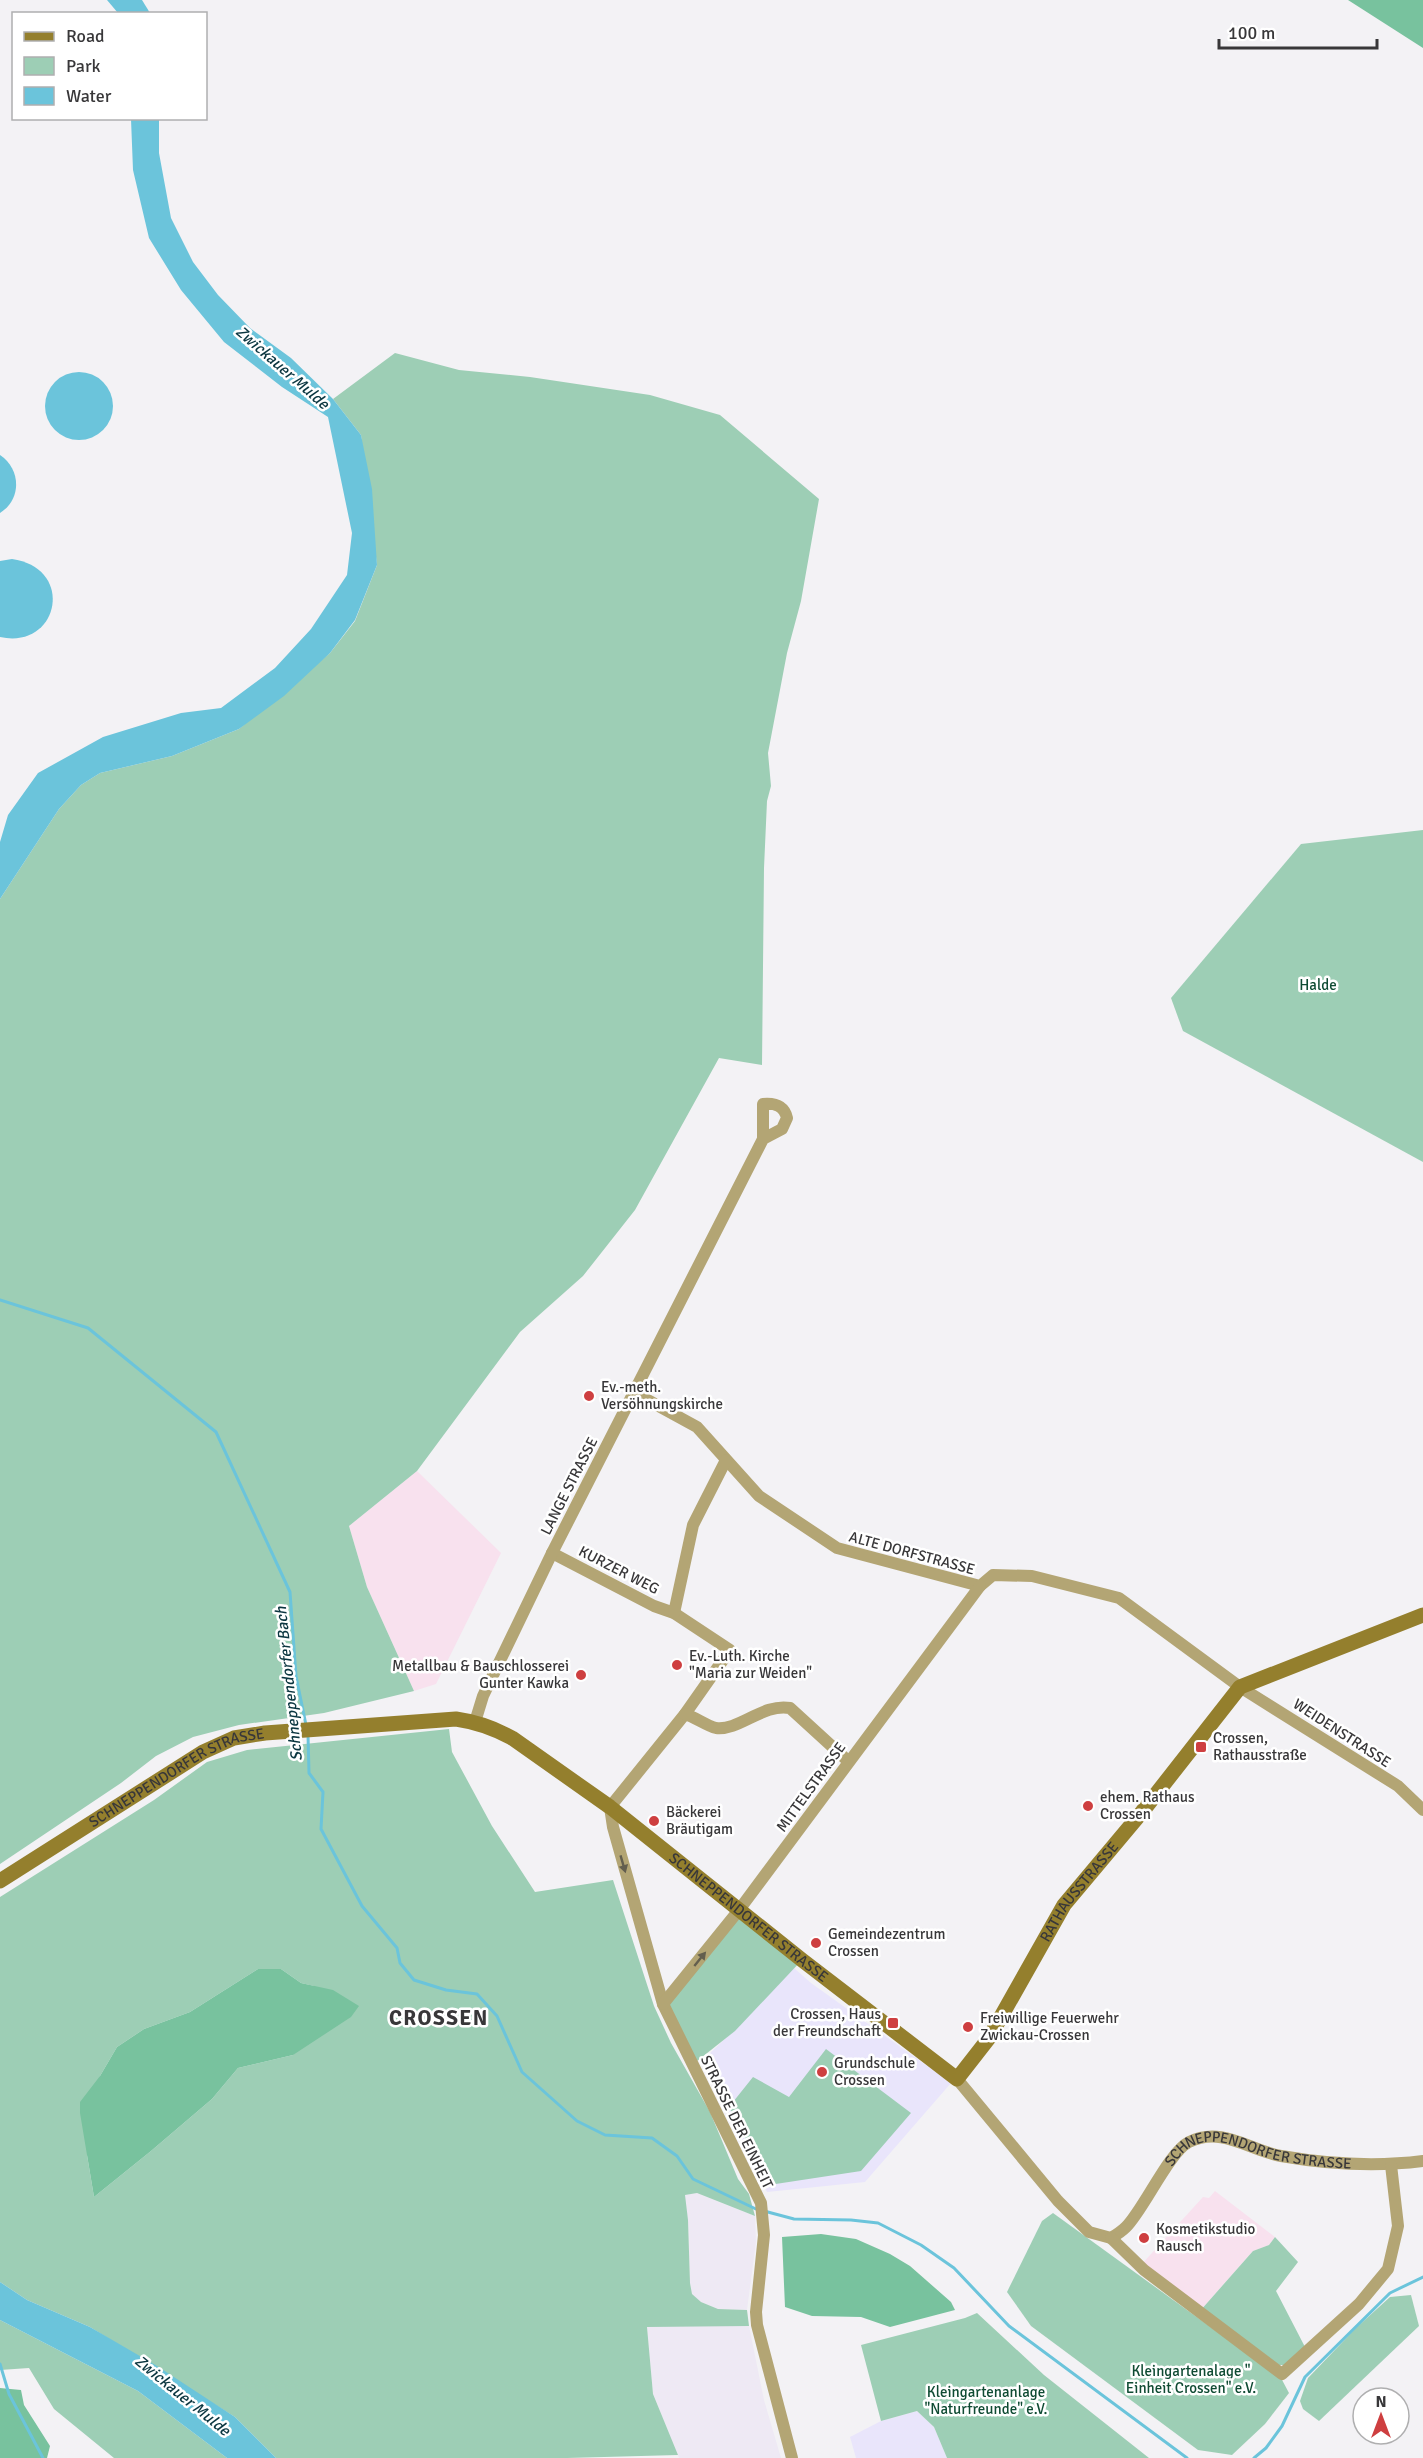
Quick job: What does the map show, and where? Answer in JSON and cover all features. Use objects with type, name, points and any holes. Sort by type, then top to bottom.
[{"type":"street","name":"LANGE STRASSE","points":[[475,1722],[483,1696],[552,1553],[763,1139]]},
{"type":"street","name":"ALTE DORFSTRASSE","points":[[633,1392],[697,1427],[759,1496],[837,1548],[980,1586],[993,1575],[1032,1576],[1119,1598],[1240,1687]]},
{"type":"street","points":[[674,1613],[693,1525],[726,1460]]},
{"type":"street","name":"KURZER WEG","points":[[552,1553],[654,1606],[674,1613],[730,1650],[686,1714]]},
{"type":"street","name":"MITTELSTRASSE","points":[[663,2004],[739,1910],[980,1586]]},
{"type":"street","points":[[1240,1687],[1423,1615]]},
{"type":"street","name":"WEIDENSTRASSE","points":[[1240,1687],[1398,1786],[1423,1809]]},
{"type":"street","name":"RATHAUSSTRASSE","points":[[957,2079],[989,2038],[1064,1905],[1142,1812],[1240,1687]]},
{"type":"street","points":[[610,1807],[686,1714],[718,1728],[729,1726],[778,1706],[790,1708],[848,1761]]},
{"type":"street","name":"SCHNEPPENDORFER STRASSE","points":[[0,1881],[203,1752],[234,1738],[265,1733],[456,1719],[475,1722],[494,1728],[512,1738],[610,1807],[957,2079],[1058,2201],[1089,2232],[1111,2238],[1127,2226],[1171,2162],[1187,2143],[1214,2135],[1280,2156],[1369,2165],[1423,2161]]},
{"type":"street","name":"STRASSE DER EINHEIT","points":[[610,1807],[613,1827],[663,2004],[761,2203],[764,2235],[756,2312],[757,2325],[792,2458]]},
{"type":"street","points":[[1111,2238],[1144,2270],[1282,2374],[1359,2304],[1388,2269],[1398,2226],[1391,2165]]},
{"type":"shaded area","points":[[417,1471],[501,1553],[436,1684],[414,1691],[367,1587],[349,1526]]},
{"type":"shaded area","name":"Grundschule Crossen","points":[[794,1968],[811,1983],[951,2083],[865,2182],[767,2192],[702,2061]]},
{"type":"shaded area","points":[[1215,2191],[1275,2237],[1269,2245],[1253,2251],[1200,2311],[1141,2265],[1203,2197],[1209,2198]]},
{"type":"shaded area","points":[[697,2193],[755,2216],[756,2242],[747,2310],[718,2309],[701,2302],[692,2294],[688,2220],[684,2195]]},
{"type":"shaded area","points":[[647,2326],[749,2326],[764,2400],[781,2458],[679,2458],[653,2394]]},
{"type":"shaded area","points":[[917,2411],[934,2427],[947,2458],[856,2458],[850,2437],[881,2421]]},
{"type":"green space","points":[[1348,0],[1423,0],[1423,48]]},
{"type":"green space","points":[[395,353],[459,370],[530,377],[650,395],[720,415],[819,499],[801,601],[787,653],[768,753],[771,786],[767,801],[764,868],[762,1065],[719,1058],[635,1210],[583,1276],[520,1332],[417,1471],[349,1526],[367,1587],[414,1691],[324,1713],[239,1725],[193,1737],[156,1756],[121,1783],[0,1864],[0,899],[59,809],[81,785],[100,773],[172,756],[239,729],[330,653],[355,621],[377,565],[361,435],[333,399]]},
{"type":"green space","name":"Halde","points":[[1423,830],[1423,1162],[1183,1031],[1171,998],[1301,844]]},
{"type":"green space","points":[[449,1729],[452,1752],[492,1826],[535,1892],[613,1880],[654,2006],[671,2043],[710,2112],[738,2179],[749,2194],[755,2216],[697,2193],[685,2195],[692,2294],[701,2302],[718,2309],[747,2310],[749,2326],[647,2327],[653,2394],[678,2455],[567,2458],[276,2458],[235,2417],[90,2327],[27,2300],[0,2282],[0,1897],[154,1800],[207,1762],[247,1750]],"holes":[[[258,1969],[281,1969],[301,1983],[314,1986],[293,2055],[238,2068],[212,2099],[94,2197],[87,2155],[100,2076],[117,2047],[144,2029],[190,2012]]]},
{"type":"green space","points":[[739,1910],[802,1960],[735,2031],[692,2065],[663,2004]]},
{"type":"green space","points":[[258,1969],[281,1969],[301,1983],[333,1990],[359,2006],[351,2017],[293,2055],[238,2068],[212,2099],[94,2197],[80,2102],[100,2076],[117,2047],[144,2029],[190,2012]]},
{"type":"green space","points":[[826,2049],[911,2113],[861,2171],[769,2185],[729,2107],[753,2077],[789,2097]]},
{"type":"green space","name":"Kleingartenalage \" Einheit Crossen\" e.V.","points":[[1053,2213],[1281,2378],[1289,2393],[1265,2424],[1232,2455],[1198,2450],[1031,2326],[1007,2292],[1042,2221]]},
{"type":"green space","points":[[821,2234],[856,2239],[890,2254],[910,2266],[951,2302],[955,2310],[890,2327],[861,2317],[812,2316],[785,2307],[782,2237]]},
{"type":"green space","points":[[1275,2237],[1298,2262],[1276,2291],[1305,2347],[1284,2365],[1279,2365],[1200,2311],[1253,2251],[1269,2245]]},
{"type":"green space","points":[[1411,2295],[1419,2326],[1356,2386],[1351,2386],[1351,2391],[1319,2421],[1303,2409],[1300,2401],[1308,2378],[1356,2328],[1390,2297]]},
{"type":"green space","name":"Kleingartenanlage \"Naturfreunde\" e.V.","points":[[977,2313],[1044,2375],[1149,2458],[947,2458],[934,2427],[917,2411],[881,2421],[861,2345]]},
{"type":"green space","points":[[0,2320],[138,2391],[227,2458],[114,2458],[54,2409],[29,2368],[0,2370]]},
{"type":"green space","points":[[0,2388],[21,2390],[24,2405],[50,2446],[47,2458],[0,2458]]},
{"type":"water","points":[[107,0],[142,0],[149,12],[117,12]]},
{"type":"water","name":"Zwickauer Mulde","points":[[131,120],[159,120],[159,153],[171,218],[193,262],[218,295],[250,328],[291,358],[333,399],[361,435],[372,489],[377,565],[355,620],[330,653],[284,696],[239,729],[172,756],[100,773],[81,785],[59,809],[0,899],[0,842],[8,815],[38,773],[103,737],[181,713],[221,708],[275,668],[311,629],[347,575],[352,533],[328,417],[282,387],[224,342],[181,290],[149,238],[133,170]]},
{"type":"water","points":[[79,372],[92,375],[103,382],[110,393],[113,406],[110,419],[103,430],[92,437],[79,440],[66,437],[55,430],[48,419],[45,406],[48,393],[55,382],[66,375]]},
{"type":"water","points":[[0,455],[12,468],[16,484],[12,500],[0,513]]},
{"type":"water","points":[[12,559],[32,565],[45,577],[52,591],[52,606],[47,620],[36,632],[20,638],[0,637],[0,561]]},
{"type":"water","name":"Zwickauer Mulde","points":[[0,2282],[27,2300],[90,2327],[157,2366],[235,2417],[276,2458],[227,2458],[138,2391],[0,2320]]},
{"type":"waterway","name":"Schneppendorfer Bach","points":[[0,1300],[88,1328],[216,1432],[290,1592],[296,1676],[306,1725]]},
{"type":"waterway","name":"Schneppendorfer Bach","points":[[308,1735],[309,1773],[323,1792],[321,1829],[362,1906],[397,1948],[400,1963],[414,1980],[446,1990],[477,1994],[497,2016],[522,2072],[577,2121],[605,2135],[652,2138],[677,2156],[693,2179],[758,2210]]},
{"type":"waterway","name":"Schneppendorfer Bach","points":[[764,2211],[794,2219],[878,2223],[921,2245],[954,2268],[1009,2326],[1187,2458]]},
{"type":"waterway","name":"Schneppendorfer Bach","points":[[1254,2458],[1266,2448],[1282,2426],[1305,2377],[1390,2293],[1423,2277]]},
{"type":"waterway","points":[[0,2364],[9,2394],[43,2458]]},
{"type":"place","name":"Ev.-meth. Versöhnungskirche","points":[[589,1396]]},
{"type":"place","name":"Ev.-Luth. Kirche \"Maria zur Weiden\"","points":[[677,1665]]},
{"type":"place","name":"Metallbau & Bauschlosserei Gunter Kawka","points":[[581,1675]]},
{"type":"place","name":"Crossen, Rathausstraße","points":[[1201,1747]]},
{"type":"place","name":"ehem. Rathaus Crossen","points":[[1088,1806]]},
{"type":"place","name":"Bäckerei Bräutigam","points":[[654,1821]]},
{"type":"place","name":"Gemeindezentrum Crossen","points":[[816,1943]]},
{"type":"place","name":"Crossen, Haus der Freundschaft","points":[[893,2023]]},
{"type":"place","name":"Freiwillige Feuerwehr Zwickau-Crossen","points":[[968,2027]]},
{"type":"place","name":"Grundschule Crossen","points":[[822,2072]]},
{"type":"place","name":"Kosmetikstudio Rausch","points":[[1144,2238]]},
{"type":"district","name":"CROSSEN","points":[[439,2018]]}]
